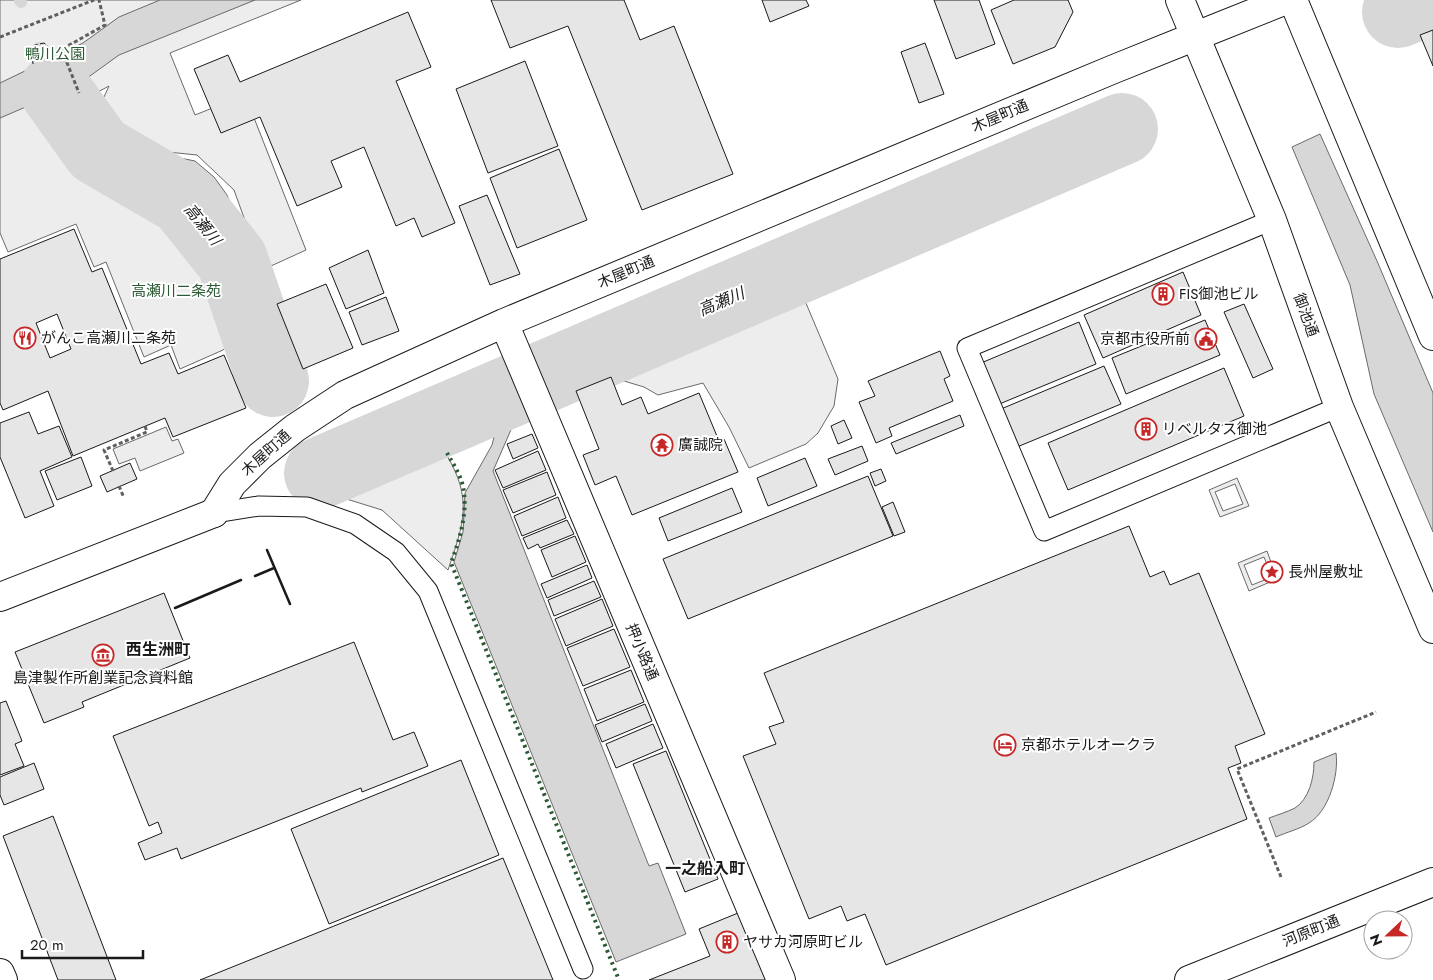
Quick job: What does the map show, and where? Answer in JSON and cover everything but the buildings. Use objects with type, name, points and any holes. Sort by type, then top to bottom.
[{"type":"street","name":"御池通","points":[[1180,0],[1272,220],[1339,406],[1433,629]]},
{"type":"street","name":"木屋町通","points":[[214,513],[232,484],[260,456],[295,428],[344,395],[504,323],[1105,72],[1286,0]]},
{"type":"street","points":[[1293,0],[1433,336]]},
{"type":"street","name":"押小路通","points":[[504,323],[781,980]]},
{"type":"street","points":[[0,597],[214,513]]},
{"type":"street","name":"河原町通","points":[[1189,980],[1433,882]]},
{"type":"street","points":[[0,973],[3,980]]},
{"type":"lane","points":[[1272,220],[967,348],[1044,531],[1339,406]]},
{"type":"lane","points":[[214,513],[259,506],[307,507],[354,524],[396,552],[428,591],[583,969]]},
{"type":"path","points":[[0,37],[94,0]]},
{"type":"path","points":[[57,52],[62,51],[105,25],[99,0]]},
{"type":"path","points":[[62,51],[79,93]]},
{"type":"path","points":[[113,471],[104,450],[147,432],[145,426]]},
{"type":"path","points":[[119,486],[124,498]]},
{"type":"path","points":[[1281,877],[1236,769],[1376,712]]},
{"type":"green space","points":[[0,0],[301,0],[170,53],[195,115],[245,95],[306,250],[260,271],[274,308],[257,318],[239,262],[245,255],[252,240],[234,190],[197,155],[158,151],[130,158],[103,143],[76,108],[104,97],[109,86],[51,117],[53,119],[62,116],[84,148],[120,170],[122,185],[147,209],[190,230],[224,261],[246,328],[223,350],[180,369],[171,345],[144,357],[106,262],[94,267],[76,224],[8,252],[0,233]]},
{"type":"green space","points":[[800,289],[838,379],[834,406],[818,433],[806,444],[749,468],[729,427],[703,383],[658,395],[644,387],[624,381],[623,362],[748,307]]},
{"type":"green space","points":[[166,427],[172,441],[178,439],[184,453],[140,471],[135,458],[119,464],[113,449]]},
{"type":"green space","points":[[446,454],[460,484],[463,498],[462,525],[448,570],[382,510],[340,497]]},
{"type":"green space","points":[[1237,478],[1249,506],[1220,517],[1209,490]],"holes":[[[1235,484],[1243,504],[1223,511],[1215,492]]]},
{"type":"green space","points":[[1267,551],[1277,579],[1249,591],[1238,563]],"holes":[[[1264,557],[1272,577],[1252,585],[1244,565]]]},
{"type":"water","points":[[160,0],[255,0],[119,55],[76,86],[71,99],[57,109],[52,111],[42,100],[0,118],[0,83],[83,43],[119,17]]},
{"type":"water","points":[[1320,134],[1433,393],[1433,532],[1374,394],[1350,285],[1292,147]]},
{"type":"water","points":[[175,157],[195,161],[214,177],[227,195],[244,241],[242,251],[232,260],[194,226],[150,203],[129,183],[129,165],[144,159]]},
{"type":"water","points":[[517,416],[493,471],[649,866],[658,863],[686,934],[616,962],[454,562],[463,532],[465,493],[492,445],[497,425]]},
{"type":"water","points":[[1336,753],[1337,762],[1334,782],[1322,810],[1305,825],[1276,837],[1269,818],[1295,808],[1300,804],[1310,788],[1314,762]]},
{"type":"waterway","name":"高瀬川","points":[[1398,12],[1427,0]]},
{"type":"waterway","points":[[39,48],[44,60]]},
{"type":"waterway","name":"高瀬川","points":[[55,90],[98,150],[184,200],[232,260],[273,381]]},
{"type":"waterway","name":"高瀬川","points":[[320,473],[1122,129]]},
{"type":"hedge","points":[[447,453],[458,472],[465,502],[462,528],[451,563],[619,980]]},
{"type":"fence","points":[[33,64],[32,53],[34,45],[44,43],[54,51]]},
{"type":"wall","points":[[267,550],[290,604]]},
{"type":"wall","points":[[255,576],[274,568]]},
{"type":"wall","points":[[175,608],[241,580]]},
{"type":"place","name":"FIS御池ビル","points":[[1163,294]]},
{"type":"place","name":"がんこ高瀬川二条苑","points":[[25,338]]},
{"type":"place","name":"京都市役所前","points":[[1206,339]]},
{"type":"place","name":"リベルタス御池","points":[[1146,429]]},
{"type":"place","name":"廣誠院","points":[[662,445]]},
{"type":"place","name":"長州屋敷址","points":[[1272,572]]},
{"type":"place","name":"島津製作所創業記念資料館","points":[[103,655]]},
{"type":"place","name":"京都ホテルオークラ","points":[[1005,745]]},
{"type":"place","name":"ヤサカ河原町ビル","points":[[727,942]]},
{"type":"district","name":"西生洲町","points":[[158,649]]},
{"type":"district","name":"一之船入町","points":[[705,868]]},
{"type":"park label","name":"鴨川公園","points":[[55,54]]},
{"type":"park label","name":"高瀬川二条苑","points":[[176,291]]}]
